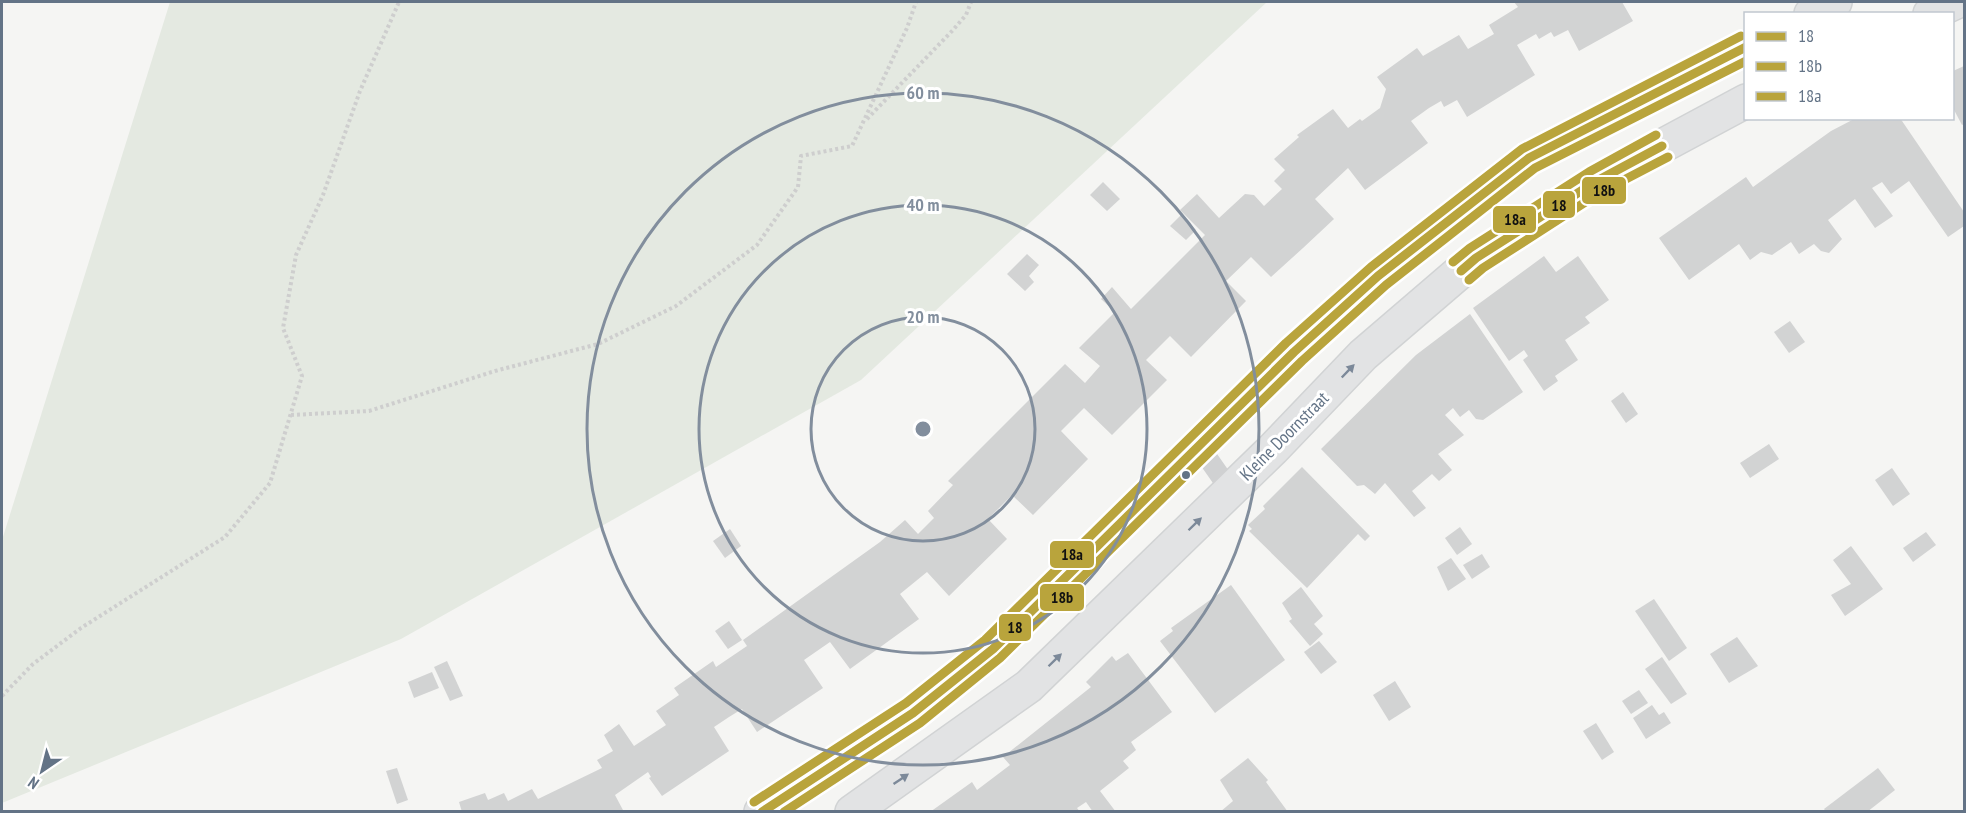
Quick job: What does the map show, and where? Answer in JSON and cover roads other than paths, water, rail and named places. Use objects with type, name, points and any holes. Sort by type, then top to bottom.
[{"type":"street","points":[[1815,12],[1835,2]]},
{"type":"street","points":[[1934,12],[1956,2]]},
{"type":"street","points":[[761,812],[913,713],[993,649],[1294,352],[1378,276],[1529,159],[1744,48]]},
{"type":"street","name":"Kleine Doornstraat","points":[[852,812],[1029,686],[1230,490],[1363,355],[1476,258],[1595,182],[1744,102]]},
{"type":"lane","points":[[1200,447],[1230,490]]}]
